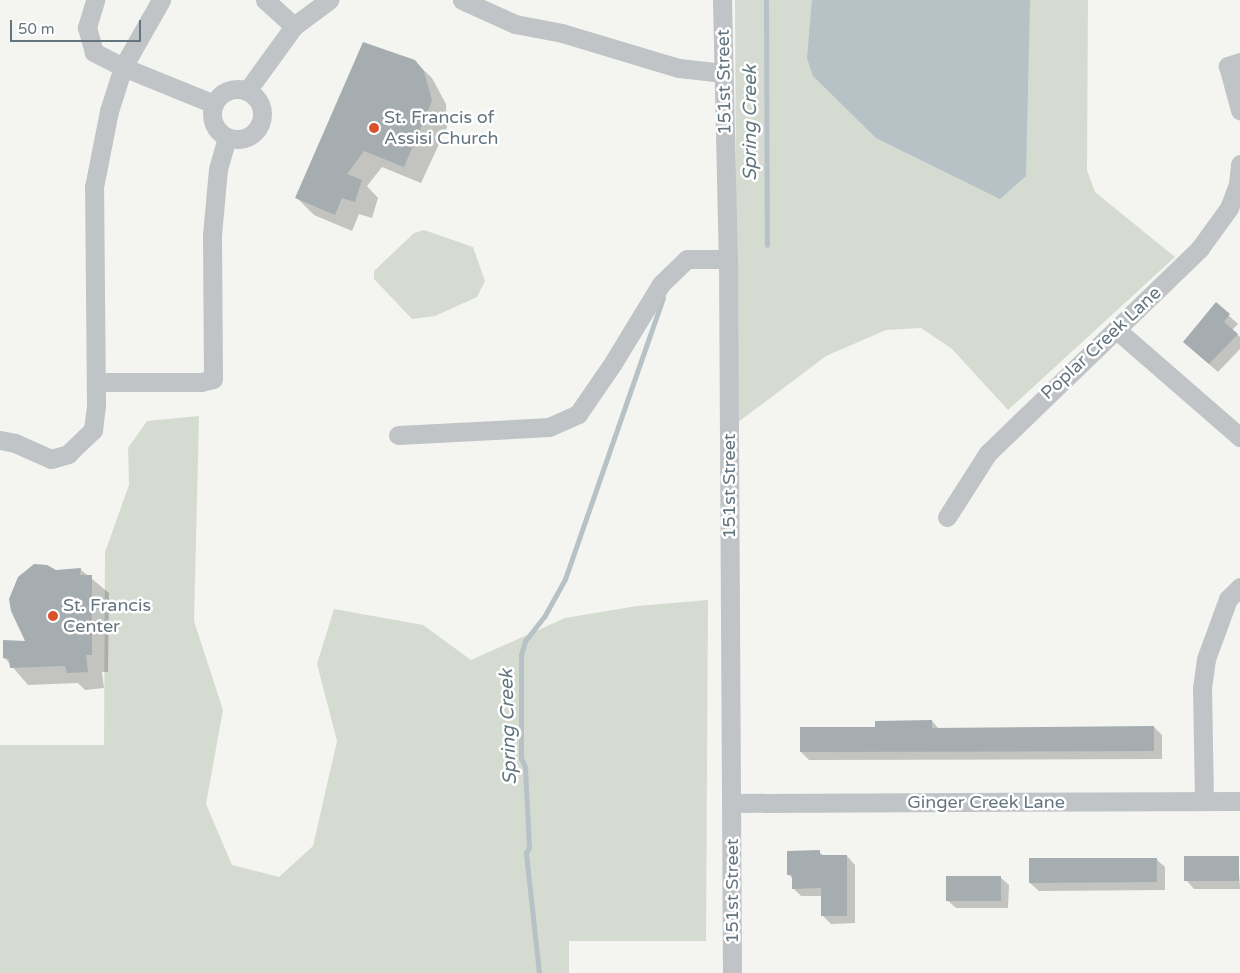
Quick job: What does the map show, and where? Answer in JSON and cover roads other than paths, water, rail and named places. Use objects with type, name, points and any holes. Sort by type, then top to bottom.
[{"type":"street","points":[[95,0],[87,27],[94,52],[123,67],[214,104]]},
{"type":"street","points":[[0,440],[15,443],[51,459],[68,454],[93,430],[96,406],[94,188],[109,111],[123,67],[161,0]]},
{"type":"street","points":[[265,0],[294,26]]},
{"type":"street","points":[[247,91],[294,26],[329,0]]},
{"type":"street","points":[[462,0],[515,24],[562,33],[679,68],[724,74]]},
{"type":"street","name":"151st Street","points":[[722,0],[728,259],[732,973]]},
{"type":"street","points":[[1240,62],[1228,66],[1240,110]]},
{"type":"street","points":[[231,89],[247,91],[262,108],[260,124],[243,138],[227,137],[215,127],[214,104],[231,89]]},
{"type":"street","points":[[96,382],[201,382],[213,379],[212,234],[218,169],[227,137]]},
{"type":"street","name":"Poplar Creek Lane","points":[[947,517],[988,453],[1041,399],[1118,331],[1213,232],[1232,200],[1238,184],[1240,164]]},
{"type":"street","points":[[398,435],[549,427],[578,414],[613,363],[661,284],[687,259],[728,259]]},
{"type":"street","points":[[1118,331],[1240,437]]},
{"type":"street","points":[[1204,801],[1202,688],[1206,659],[1228,599],[1240,587]]},
{"type":"street","name":"Ginger Creek Lane","points":[[731,803],[1240,801]]},
{"type":"waterway","name":"Spring Creek","points":[[766,0],[767,245]]},
{"type":"waterway","name":"Spring Creek","points":[[539,973],[526,853],[529,847],[525,767],[521,758],[521,655],[525,641],[544,617],[565,579],[663,298]]},
{"type":"place","name":"St. Francis of Assisi Church","points":[[374,128]]},
{"type":"place","name":"St. Francis Center","points":[[53,616]]}]
